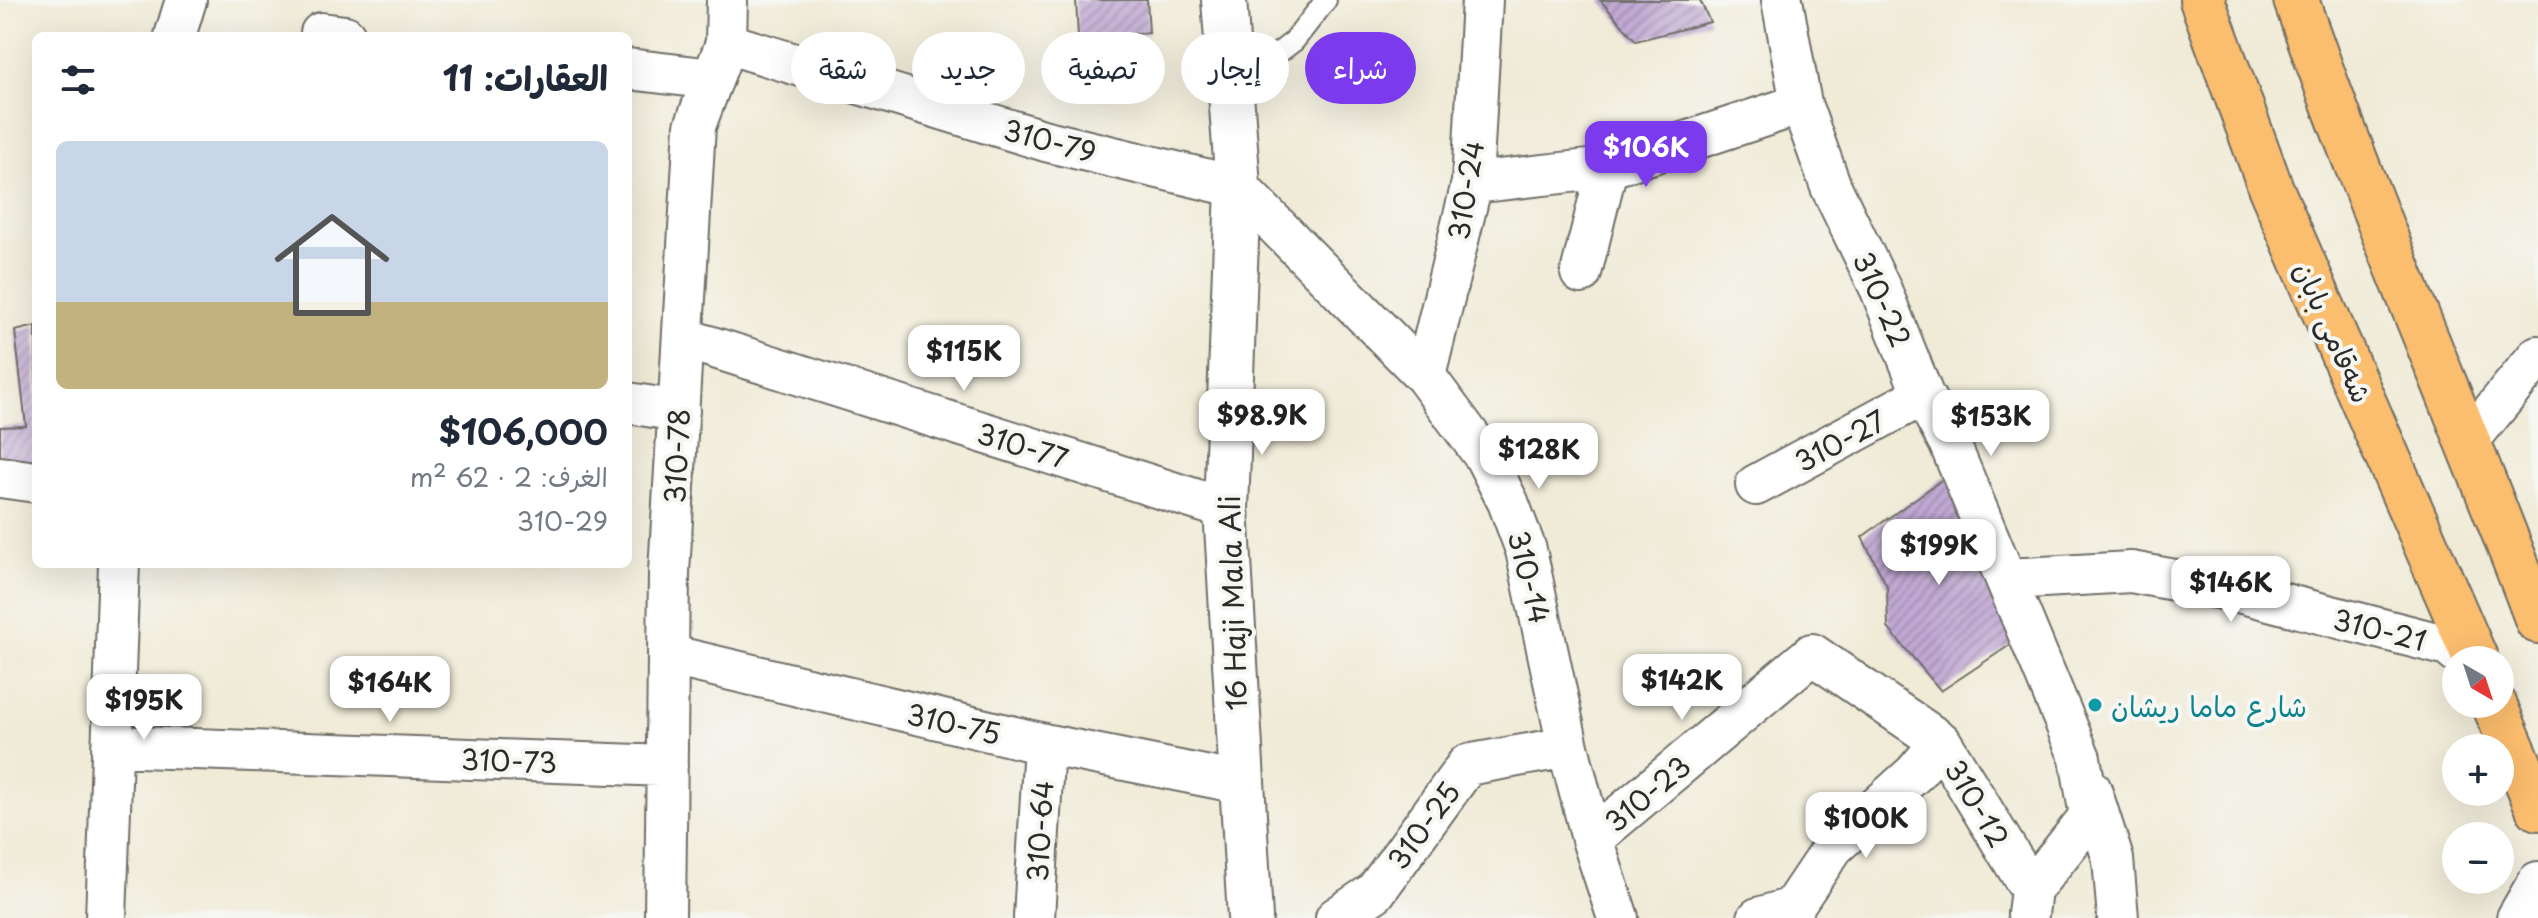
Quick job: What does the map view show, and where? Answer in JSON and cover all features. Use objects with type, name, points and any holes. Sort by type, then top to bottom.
[{"type":"main road","name":"شەقامی بابان","points":[[2202,0],[2271,189],[2470,646]]},
{"type":"main road","points":[[2296,0],[2347,146],[2470,439],[2538,621]]},
{"type":"main road","points":[[2500,718],[2538,808]]},
{"type":"street","points":[[176,32],[186,0]]},
{"type":"street","name":"310-78","points":[[665,918],[668,655],[695,126],[719,61],[727,0]]},
{"type":"street","name":"16 Haji Mala Ali","points":[[1224,0],[1227,32]]},
{"type":"street","name":"310-24","points":[[1425,376],[1472,183],[1482,0]]},
{"type":"street","name":"310-22","points":[[1782,0],[1801,104],[1831,187],[1881,290],[1923,395],[1949,442],[2080,758],[2090,816],[2029,904]]},
{"type":"street","name":"310-79","points":[[632,69],[719,61],[1238,187]]},
{"type":"street","name":"16 Haji Mala Ali","points":[[1232,104],[1238,187],[1226,509],[1250,918]]},
{"type":"street","points":[[1472,183],[1607,168],[1801,104]]},
{"type":"street","points":[[1581,273],[1607,168]]},
{"type":"street","name":"310-14","points":[[1238,187],[1425,376],[1485,457],[1508,502],[1526,550],[1568,747],[1592,839],[1618,918]]},
{"type":"street","name":"310-77","points":[[683,338],[1226,509]]},
{"type":"street","points":[[2470,439],[2538,356]]},
{"type":"street","name":"310-27","points":[[1756,485],[1923,395]]},
{"type":"street","points":[[632,404],[679,411]]},
{"type":"street","points":[[0,477],[32,481]]},
{"type":"street","points":[[106,918],[119,568]]},
{"type":"street","name":"310-21","points":[[2007,579],[2131,572],[2234,591],[2448,646]]},
{"type":"street","name":"310-12","points":[[1812,654],[1941,742],[2029,904]]},
{"type":"street","name":"310-23","points":[[1592,839],[1812,654]]},
{"type":"street","name":"310-75","points":[[668,655],[1044,744],[1240,783]]},
{"type":"street","points":[[1758,918],[1792,908],[1833,847],[1915,773],[1941,742]]},
{"type":"street","name":"310-64","points":[[1034,918],[1044,744]]},
{"type":"street","name":"310-73","points":[[112,746],[667,766]]},
{"type":"street","name":"310-25","points":[[1336,918],[1375,892],[1467,765],[1568,747]]},
{"type":"street","points":[[2080,758],[2113,859],[2118,918]]},
{"type":"street","points":[[2517,918],[2538,882]]},
{"type":"lane","points":[[1289,45],[1326,0]]},
{"type":"building","points":[[1076,0],[1147,0],[1149,32],[1078,32]]},
{"type":"building","points":[[1600,0],[1700,0],[1710,22],[1636,41]]},
{"type":"building","points":[[32,327],[32,463],[0,463],[0,427],[26,426],[15,331]]},
{"type":"building","points":[[1947,476],[2016,641],[1941,691],[1888,628],[1887,586],[1862,537]]},
{"type":"place","name":"شارع ماما ريشان","points":[[2095,705]]}]
